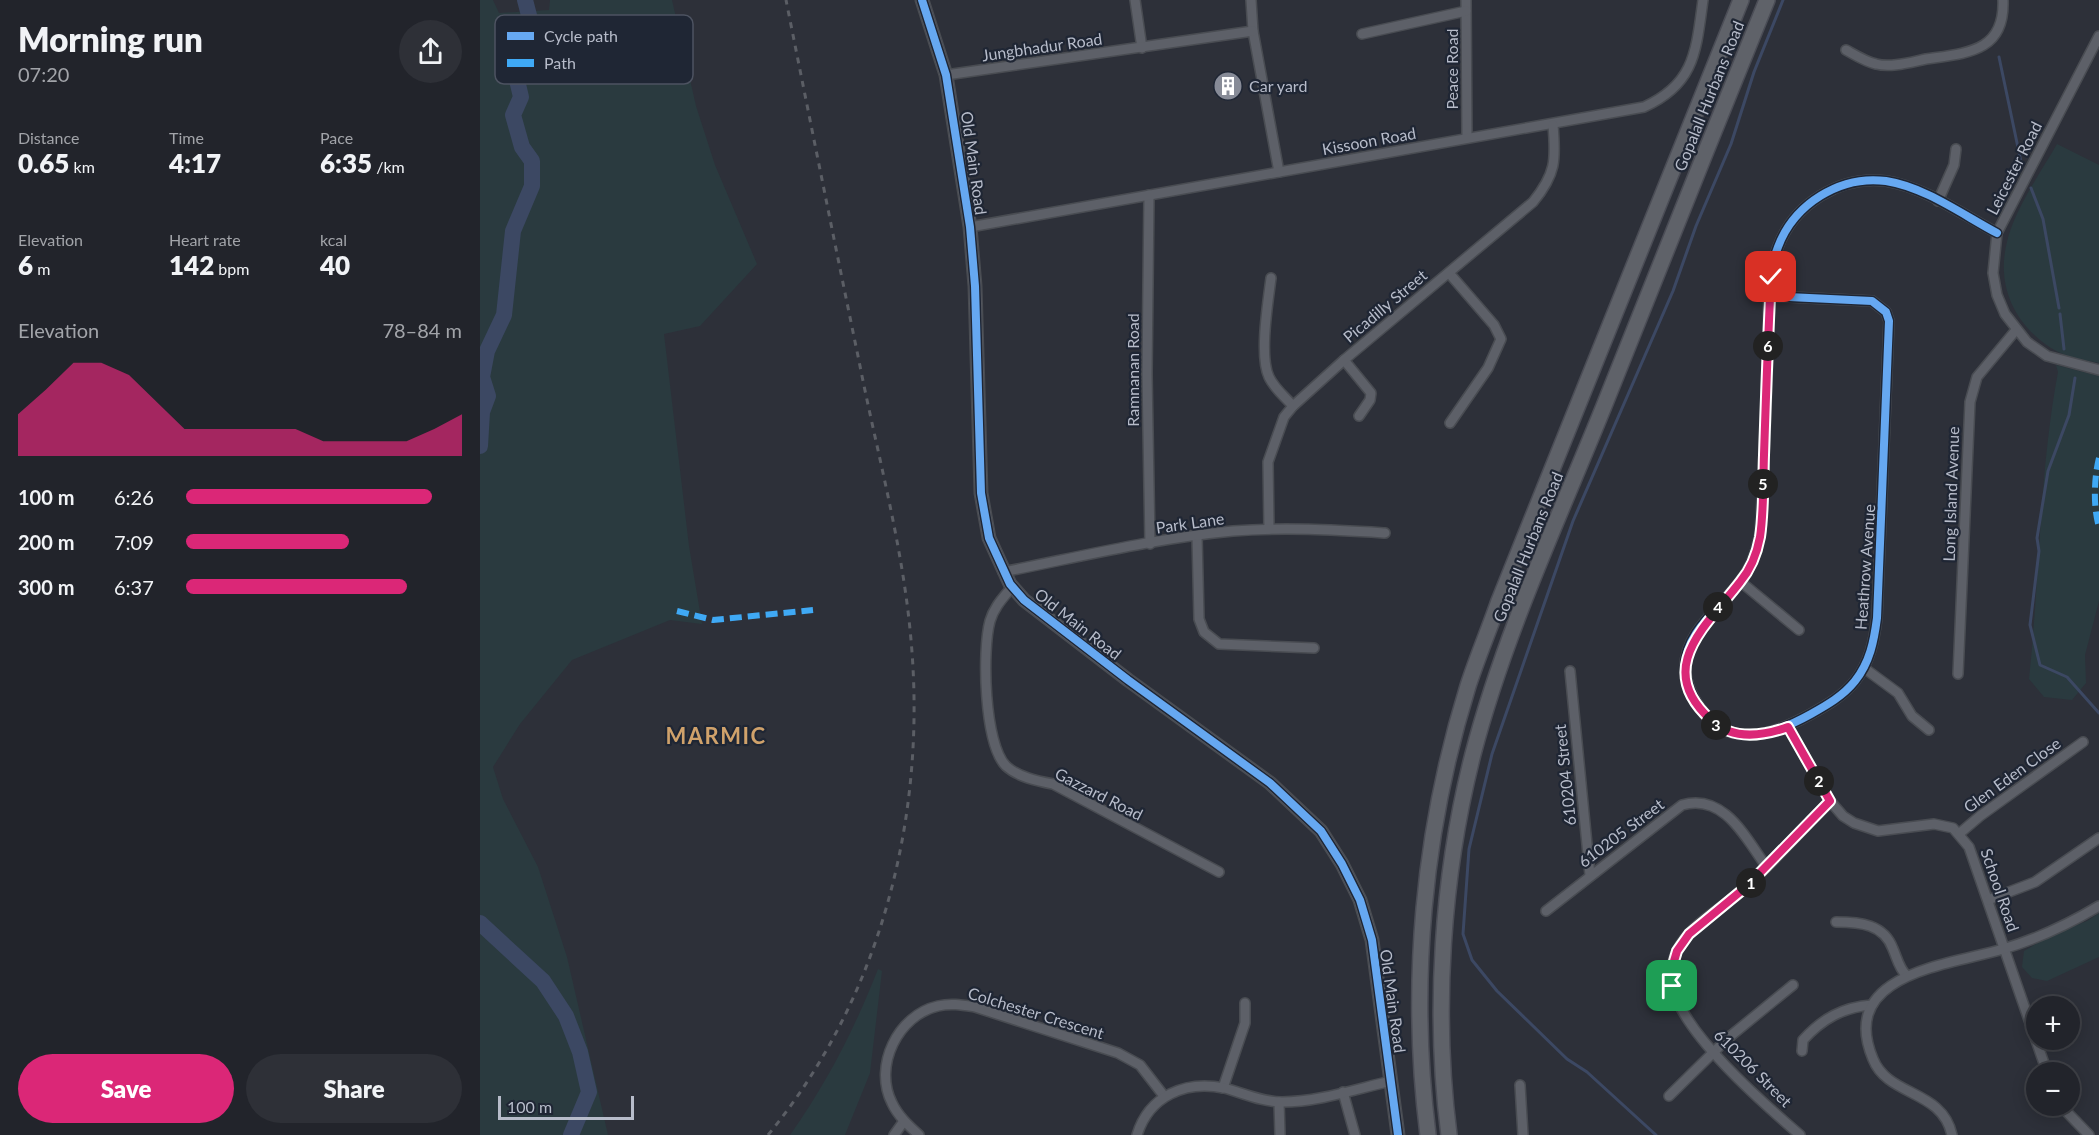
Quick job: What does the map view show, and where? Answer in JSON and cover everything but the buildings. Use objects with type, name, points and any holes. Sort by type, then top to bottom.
[{"type":"main road","name":"Gopalall Hurbans Road","points":[[1428,1135],[1419,1024],[1422,915],[1440,800],[1468,687],[1499,601],[1741,0]]},
{"type":"main road","name":"Gopalall Hurbans Road","points":[[1449,1135],[1440,1024],[1443,961],[1462,805],[1473,754],[1516,626],[1767,0]]},
{"type":"street","name":"Old Main Road","points":[[922,0],[946,75],[970,228],[975,286],[981,493],[989,538],[1003,572],[1012,587],[1024,600],[1128,680],[1270,783],[1321,831],[1342,864],[1360,900],[1372,940],[1398,1135]]},
{"type":"street","points":[[1135,0],[1142,48]]},
{"type":"street","points":[[1251,0],[1253,31],[1279,172]]},
{"type":"street","name":"Peace Road","points":[[1466,0],[1467,138]]},
{"type":"street","name":"Kissoon Road","points":[[970,228],[1644,107],[1665,98],[1679,85],[1689,68],[1703,0]]},
{"type":"street","points":[[1846,50],[1876,64],[1898,64],[1967,52],[1982,47],[2000,28],[2003,0]]},
{"type":"street","points":[[1362,34],[1466,11]]},
{"type":"street","name":"Jungbhadur Road","points":[[946,75],[1253,31]]},
{"type":"street","name":"Leicester Road","points":[[2099,36],[1997,233],[1993,273],[1997,295],[2016,330],[2047,356],[2099,370]]},
{"type":"street","name":"Picadilly Street","points":[[1269,529],[1268,462],[1284,417],[1344,360],[1533,202],[1545,187],[1553,171],[1555,156],[1553,124]]},
{"type":"street","points":[[1938,201],[1954,165],[1956,149]]},
{"type":"street","name":"Heathrow Avenue","points":[[1770,296],[1872,301],[1887,312],[1889,321],[1877,618],[1873,648],[1864,668],[1842,696],[1788,727],[1767,734],[1749,736],[1717,726],[1696,702],[1688,685],[1685,666],[1694,640],[1713,612],[1741,582],[1756,553],[1760,534],[1770,296],[1778,248],[1789,226],[1806,205],[1824,193],[1857,182],[1886,181],[1910,186],[1997,233]]},
{"type":"street","name":"Ramnanan Road","points":[[1149,195],[1147,374],[1150,543]]},
{"type":"street","points":[[1449,273],[1494,325],[1501,339],[1488,368],[1450,423]]},
{"type":"street","points":[[1271,278],[1266,322],[1266,365],[1270,381],[1293,406]]},
{"type":"street","name":"Long Island Avenue","points":[[1958,674],[1970,402],[1977,377],[2016,330]]},
{"type":"street","points":[[1344,360],[1371,393],[1370,400],[1359,416]]},
{"type":"street","name":"Park Lane","points":[[1003,572],[1197,536],[1269,529],[1384,533]]},
{"type":"street","points":[[1197,536],[1199,619],[1210,639],[1219,644],[1314,648]]},
{"type":"street","points":[[1741,582],[1799,630]]},
{"type":"street","name":"Gazzard Road","points":[[1012,587],[995,607],[986,640],[987,703],[993,736],[1005,765],[1032,780],[1053,784],[1219,872]]},
{"type":"street","points":[[1864,668],[1898,693],[1912,716],[1929,730]]},
{"type":"street","name":"610204 Street","points":[[1570,672],[1590,876]]},
{"type":"street","points":[[1788,727],[1830,801],[1854,823],[1878,831],[1934,824],[1953,828],[1960,833]]},
{"type":"street","name":"Glen Eden Close","points":[[1960,833],[1973,821],[2083,742]]},
{"type":"street","name":"610206 Street","points":[[1800,1135],[1789,1132],[1713,1053],[1687,1017],[1672,986],[1672,968],[1677,951],[1689,934],[1746,887],[1830,801]]},
{"type":"street","name":"610205 Street","points":[[1546,911],[1682,806],[1703,802],[1719,808],[1735,824],[1766,866]]},
{"type":"street","name":"School Road","points":[[1960,833],[1969,847],[2044,1062]]},
{"type":"street","points":[[1988,900],[2035,882],[2099,838]]},
{"type":"street","points":[[1952,1135],[1934,1104],[1898,1086],[1885,1076],[1874,1062],[1868,1045],[1867,1027],[1872,1005],[1888,986],[1906,975],[2004,949],[2070,924],[2099,906]]},
{"type":"street","points":[[1836,922],[1852,922],[1878,928],[1890,941],[1900,969],[1906,975]]},
{"type":"street","points":[[1669,1096],[1713,1053],[1793,985]]},
{"type":"street","points":[[1223,1088],[1245,1023],[1245,1003]]},
{"type":"street","name":"Colchester Crescent","points":[[919,1135],[904,1121],[891,1103],[886,1084],[888,1052],[899,1033],[918,1016],[936,1007],[953,1004],[975,1007],[1118,1053],[1140,1065],[1164,1096]]},
{"type":"street","points":[[1802,1052],[1803,1040],[1824,1021],[1846,1008],[1872,1005]]},
{"type":"street","points":[[1137,1135],[1140,1124],[1152,1107],[1164,1096],[1184,1087],[1223,1088],[1280,1102],[1303,1101],[1391,1082]]},
{"type":"street","points":[[1520,1085],[1523,1135]]},
{"type":"street","points":[[1343,1092],[1355,1135]]},
{"type":"street","points":[[1280,1102],[1280,1135]]},
{"type":"street","points":[[2070,1116],[2089,1135]]},
{"type":"street","points":[[894,1135],[904,1121]]},
{"type":"shaded area","points":[[480,0],[493,0],[499,13],[549,10],[550,0],[672,0],[675,15],[495,15],[495,84],[691,84],[715,165],[757,264],[700,326],[664,334],[689,546],[702,624],[670,620],[572,660],[520,724],[493,767],[503,799],[538,867],[567,957],[608,1135],[480,1135]]},
{"type":"shaded area","points":[[2057,144],[2099,165],[2099,363],[2062,354],[2038,338],[2018,315],[2006,288],[2004,258],[2011,230],[2029,192]]},
{"type":"shaded area","points":[[2056,365],[2099,376],[2099,601],[2085,655],[2086,683],[2072,700],[2044,697],[2029,679],[2043,487],[2058,372]]},
{"type":"shaded area","points":[[2099,913],[2099,957],[2047,981],[2032,978],[2022,967],[2024,951],[2053,934],[2087,921]]},
{"type":"shaded area","points":[[878,969],[882,971],[870,1073],[845,1135],[790,1135],[839,1055]]},
{"type":"waterway","points":[[525,0],[529,15]]},
{"type":"waterway","points":[[1656,1135],[1587,1072],[1567,1059],[1497,991],[1472,960],[1463,934],[1469,849],[1492,754],[1573,521],[1673,291],[1696,226],[1731,144],[1754,72],[1783,0]]},
{"type":"waterway","points":[[1999,57],[2021,162]]},
{"type":"waterway","points":[[480,446],[482,412],[488,396],[482,377],[487,351],[504,315],[513,231],[532,186],[532,161],[522,147],[513,115],[521,97],[518,84]]},
{"type":"waterway","points":[[2031,188],[2043,219],[2059,308]]},
{"type":"waterway","points":[[2060,314],[2064,349]]},
{"type":"waterway","points":[[2075,378],[2069,415],[2048,471],[2037,538],[2039,551],[2030,625],[2040,665],[2067,677],[2099,713]]},
{"type":"waterway","points":[[480,923],[543,981],[566,1016],[580,1052],[589,1092],[571,1135]]},
{"type":"railway","points":[[768,1135],[807,1082],[840,1025],[867,965],[888,902],[903,838],[911,772],[914,706],[911,640],[896,535],[786,0]]},
{"type":"marked path","points":[[2099,458],[2095,492],[2099,527]]},
{"type":"marked path","points":[[677,611],[713,620],[813,610]]},
{"type":"cycle path","points":[[922,0],[946,75],[970,227],[975,286],[981,493],[989,538],[1010,584],[1024,600],[1128,680],[1270,783],[1321,831],[1342,864],[1360,900],[1372,940],[1398,1135]]},
{"type":"cycle path","points":[[1770,296],[1872,301],[1886,312],[1889,321],[1877,618],[1868,659],[1855,681],[1834,700],[1783,728],[1753,735],[1725,730],[1713,722],[1695,699],[1685,667],[1691,642],[1698,631],[1745,575],[1760,534],[1770,284],[1774,259],[1785,232],[1795,218],[1821,196],[1836,188],[1869,180],[1886,181],[1915,189],[1997,233]]},
{"type":"place","name":"Car yard","points":[[1228,86]]},
{"type":"district","name":"MARMIC","points":[[716,736]]},
{"type":"route","points":[[1672,986],[1672,968],[1677,951],[1689,934],[1746,887],[1830,801],[1788,727],[1767,734],[1749,736],[1717,726],[1696,702],[1688,685],[1685,666],[1689,649],[1698,631],[1741,582],[1756,553],[1762,505],[1771,277]]}]
